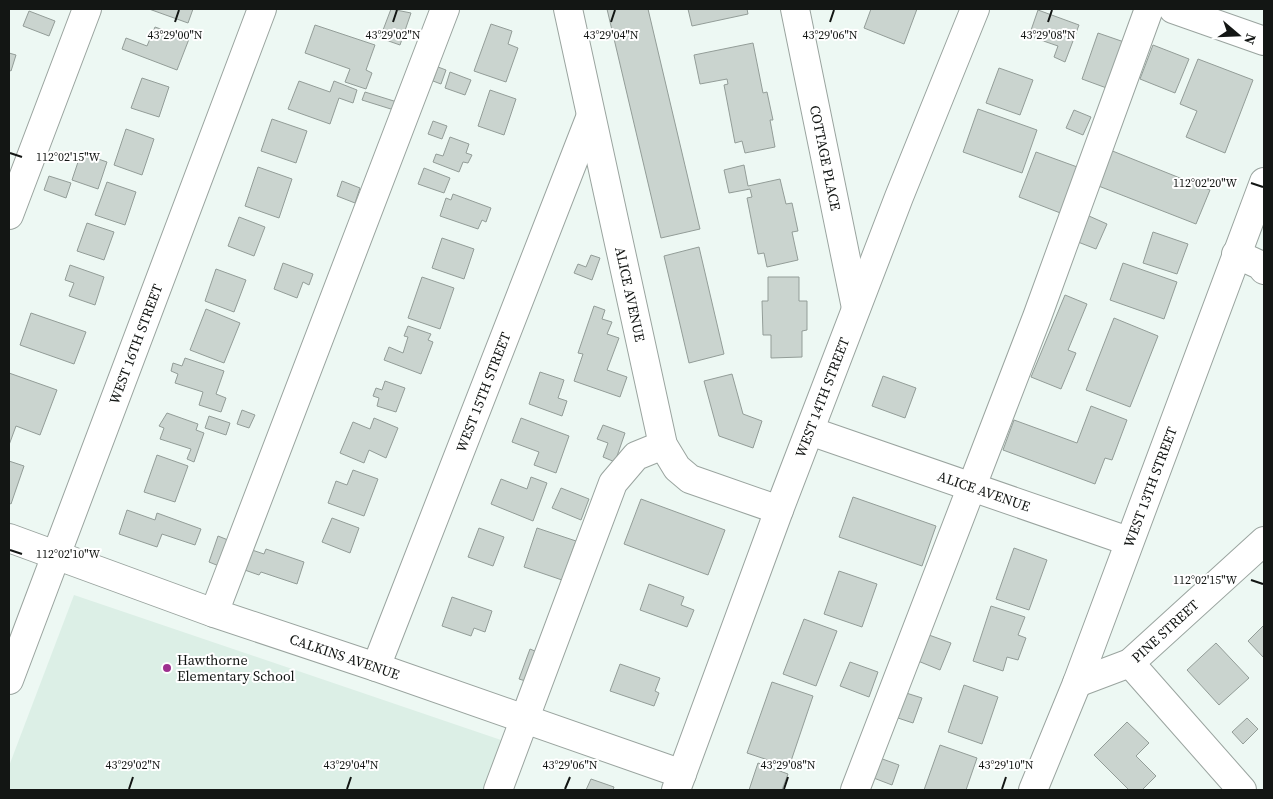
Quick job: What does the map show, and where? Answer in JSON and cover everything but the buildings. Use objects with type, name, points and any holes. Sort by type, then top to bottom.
[{"type":"street","points":[[9,215],[88,9]]},
{"type":"street","name":"WEST 16TH STREET","points":[[9,680],[262,9]]},
{"type":"street","points":[[214,613],[445,9]]},
{"type":"street","name":"ALICE AVENUE","points":[[568,9],[590,118],[663,445],[677,468],[690,479],[779,510]]},
{"type":"street","name":"COTTAGE PLACE","points":[[795,9],[856,308]]},
{"type":"street","name":"WEST 14TH STREET","points":[[679,782],[856,308],[975,9]]},
{"type":"street","points":[[855,790],[1037,317],[1149,9]]},
{"type":"street","points":[[1172,9],[1264,41]]},
{"type":"street","name":"WEST 15TH STREET","points":[[376,667],[590,118]]},
{"type":"street","name":"WEST 13TH STREET","points":[[1033,790],[1077,683],[1128,541],[1264,182]]},
{"type":"street","points":[[1236,254],[1260,265],[1264,270]]},
{"type":"street","name":"ALICE AVENUE","points":[[810,431],[971,485],[1128,541]]},
{"type":"street","points":[[498,790],[523,719],[614,483],[636,456],[663,445]]},
{"type":"street","name":"CALKINS AVENUE","points":[[9,538],[214,613],[523,719],[679,782]]},
{"type":"street","name":"PINE STREET","points":[[1077,683],[1130,663],[1262,546]]},
{"type":"street","points":[[1130,663],[1242,790]]},
{"type":"shaded area","name":"Hawthorne Elementary School","points":[[74,595],[501,740],[495,779],[491,790],[9,790],[9,766]]},
{"type":"place","name":"Hawthorne Elementary School","points":[[167,668]]}]
